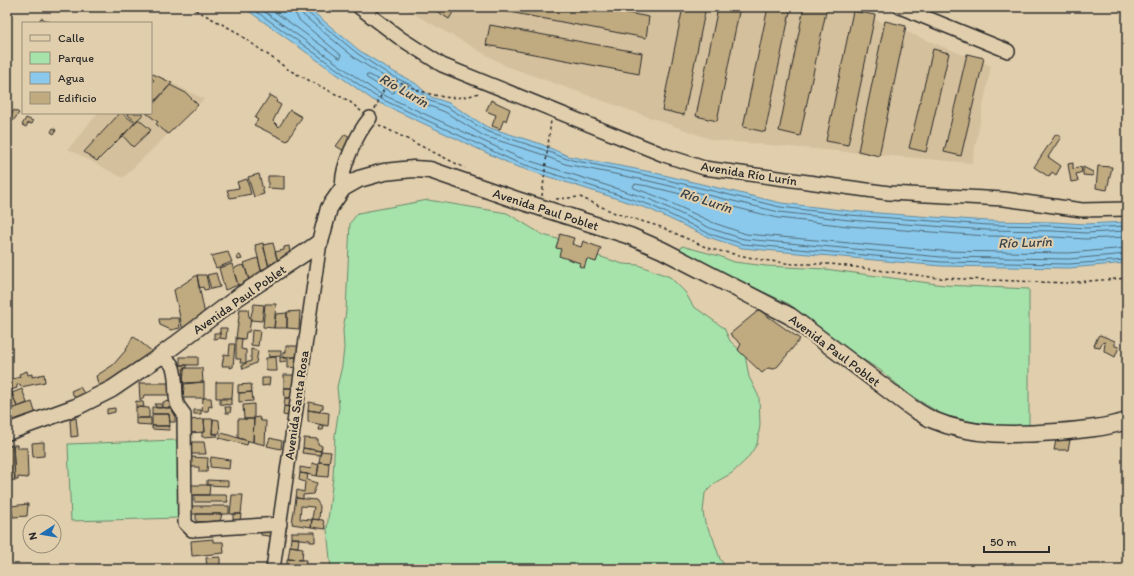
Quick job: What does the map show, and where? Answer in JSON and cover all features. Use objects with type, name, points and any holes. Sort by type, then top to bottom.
[{"type":"main road","name":"Avenida Paul Poblet","points":[[7,432],[76,407],[112,389],[159,357],[241,295],[320,242],[329,208],[343,188],[359,179],[384,172],[413,169],[430,170],[514,199],[630,236],[662,250],[790,316],[912,408],[933,420],[962,429],[1004,435],[1082,430],[1106,427],[1127,421]]},
{"type":"street","name":"Avenida Río Lurín","points":[[359,7],[400,38],[442,65],[664,155],[704,168],[889,193],[1004,199],[1082,210],[1127,209]]},
{"type":"street","points":[[900,7],[1008,51]]},
{"type":"street","points":[[343,188],[342,176],[356,139],[361,129],[370,118]]},
{"type":"street","name":"Avenida Santa Rosa","points":[[273,569],[320,242]]},
{"type":"street","points":[[159,357],[166,358],[172,363],[178,404],[184,414],[185,523],[187,527],[192,530],[280,524]]},
{"type":"path","points":[[190,7],[233,30],[289,70],[349,101],[370,118],[397,135],[418,143],[468,170]]},
{"type":"path","points":[[370,118],[384,89],[395,80],[422,92],[442,98],[472,96],[496,86]]},
{"type":"path","points":[[543,188],[550,131]]},
{"type":"path","points":[[551,199],[580,197],[614,213],[661,227],[710,249],[762,260],[793,264],[831,264],[872,271],[939,278],[1066,283],[1127,278]]},
{"type":"shaded area","points":[[402,7],[844,7],[991,66],[972,163],[713,140],[506,66]]},
{"type":"shaded area","points":[[152,73],[204,99],[123,178],[68,149],[97,114],[152,114]]},
{"type":"green space","points":[[428,200],[507,213],[543,235],[572,243],[582,251],[623,264],[638,265],[670,277],[685,292],[693,306],[724,328],[730,341],[745,355],[749,377],[759,397],[760,425],[757,444],[747,459],[732,473],[716,482],[705,493],[703,512],[705,523],[713,538],[720,559],[727,569],[331,569],[327,529],[333,477],[335,435],[339,407],[337,387],[342,366],[344,348],[343,330],[346,311],[350,223],[358,213]]},
{"type":"green space","points":[[682,246],[719,256],[734,262],[766,266],[825,269],[944,285],[1029,289],[1029,427],[988,425],[943,415],[910,395],[880,370],[853,353],[789,304],[679,252]]},
{"type":"green space","points":[[177,440],[179,518],[71,521],[68,444]]},
{"type":"water","name":"Río Lurín","points":[[243,7],[307,7],[360,51],[415,83],[431,97],[449,103],[487,127],[541,144],[568,156],[651,172],[781,203],[850,211],[988,221],[1085,224],[1127,222],[1127,263],[1069,268],[941,266],[742,248],[708,237],[649,209],[515,166],[373,100]]},
{"type":"building","points":[[430,7],[456,7],[449,19]]},
{"type":"building","points":[[494,7],[596,7],[649,17],[646,38],[493,9]]},
{"type":"building","points":[[683,7],[706,7],[684,115],[662,110]]},
{"type":"building","points":[[718,7],[740,7],[717,121],[696,116]]},
{"type":"building","points":[[768,7],[791,7],[765,132],[743,127]]},
{"type":"building","points":[[804,7],[827,7],[800,136],[779,131]]},
{"type":"building","points":[[853,11],[875,15],[848,145],[826,141]]},
{"type":"building","points":[[41,18],[50,22],[39,22]]},
{"type":"building","points":[[885,21],[906,26],[879,156],[858,151]]},
{"type":"building","points":[[490,25],[642,53],[639,74],[486,45]]},
{"type":"building","points":[[933,49],[949,53],[926,152],[909,148]]},
{"type":"building","points":[[967,54],[984,58],[961,156],[944,152]]},
{"type":"building","points":[[152,73],[172,83],[152,104],[152,82],[154,80],[152,79]]},
{"type":"building","points":[[170,85],[186,93],[198,105],[168,134],[156,124],[158,122],[147,114],[152,114],[152,106]]},
{"type":"building","points":[[270,95],[277,99],[276,102],[281,105],[273,121],[279,127],[290,110],[302,117],[287,141],[254,125],[258,120],[255,118]]},
{"type":"building","points":[[491,100],[510,109],[506,121],[504,119],[500,129],[492,126],[496,115],[486,111]]},
{"type":"building","points":[[14,110],[19,113],[13,121],[9,119]]},
{"type":"building","points":[[119,114],[123,114],[135,123],[97,161],[84,152]]},
{"type":"building","points":[[127,114],[143,114],[136,122]]},
{"type":"building","points":[[26,118],[33,121],[32,124],[28,123],[26,127],[22,125]]},
{"type":"building","points":[[138,119],[151,130],[133,147],[123,136]]},
{"type":"building","points":[[53,128],[56,130],[54,134],[51,132]]},
{"type":"building","points":[[345,134],[352,138],[344,151],[336,146]]},
{"type":"building","points":[[1056,134],[1061,137],[1048,157],[1061,166],[1056,175],[1052,172],[1049,177],[1034,167]]},
{"type":"building","points":[[1073,163],[1073,169],[1081,167],[1082,172],[1076,174],[1078,181],[1071,182],[1068,164]]},
{"type":"building","points":[[1098,166],[1112,167],[1107,190],[1096,188]]},
{"type":"building","points":[[1083,167],[1093,172],[1093,176],[1083,175]]},
{"type":"building","points":[[259,174],[264,194],[254,197],[248,177]]},
{"type":"building","points":[[268,176],[284,176],[284,189],[268,188]]},
{"type":"building","points":[[247,179],[251,194],[230,198],[227,190],[239,188],[237,182]]},
{"type":"building","points":[[560,234],[574,238],[572,244],[581,247],[583,241],[601,248],[596,262],[587,259],[584,268],[579,266],[580,263],[559,256],[561,249],[556,248]]},
{"type":"building","points":[[263,243],[269,268],[261,270],[255,245]]},
{"type":"building","points":[[273,243],[278,262],[271,263],[269,266],[263,245]]},
{"type":"building","points":[[289,246],[290,254],[283,256],[284,260],[278,262],[275,252],[284,250],[284,247]]},
{"type":"building","points":[[228,252],[232,262],[216,268],[211,256]]},
{"type":"building","points":[[240,255],[242,259],[238,260],[237,256]]},
{"type":"building","points":[[258,258],[261,270],[267,268],[254,279],[249,280],[244,263]]},
{"type":"building","points":[[232,264],[238,285],[225,290],[219,268]]},
{"type":"building","points":[[244,265],[250,283],[238,285],[233,269]]},
{"type":"building","points":[[216,273],[220,287],[211,289],[207,275]]},
{"type":"building","points":[[197,275],[206,275],[209,289],[204,290],[203,287],[199,288]]},
{"type":"building","points":[[197,275],[205,315],[183,331],[174,290]]},
{"type":"building","points":[[254,304],[264,305],[262,321],[250,320]]},
{"type":"building","points":[[265,304],[276,304],[274,328],[263,327]]},
{"type":"building","points":[[240,309],[248,309],[249,317],[251,318],[249,332],[246,332],[245,339],[236,338]]},
{"type":"building","points":[[759,310],[800,339],[778,366],[774,369],[768,368],[762,373],[738,350],[741,344],[730,334]]},
{"type":"building","points":[[300,311],[299,329],[287,328],[287,312]]},
{"type":"building","points":[[287,313],[287,328],[274,328],[276,314]]},
{"type":"building","points":[[179,318],[180,328],[171,330],[160,325],[159,319]]},
{"type":"building","points":[[220,328],[227,328],[226,339],[220,338]]},
{"type":"building","points":[[252,330],[260,331],[258,346],[251,345]]},
{"type":"building","points":[[214,333],[220,333],[220,338],[214,339]]},
{"type":"building","points":[[1100,335],[1115,341],[1115,346],[1119,347],[1115,357],[1104,351],[1105,342],[1102,343],[1100,347],[1094,346],[1098,336]]},
{"type":"building","points":[[133,336],[154,353],[100,391],[96,376],[113,365],[126,350]]},
{"type":"building","points":[[236,338],[242,339],[241,349],[246,350],[246,363],[240,363],[241,359],[236,359]]},
{"type":"building","points":[[230,344],[235,344],[233,367],[230,368],[230,366],[222,366],[224,354],[229,355]]},
{"type":"building","points":[[286,346],[299,346],[297,357],[283,358],[283,353],[286,352]]},
{"type":"building","points":[[251,349],[258,351],[256,363],[243,369],[242,365],[251,361]]},
{"type":"building","points":[[268,351],[281,351],[281,356],[269,357]]},
{"type":"building","points":[[180,357],[198,357],[198,365],[180,365]]},
{"type":"building","points":[[276,357],[277,371],[268,371],[266,369],[266,358]]},
{"type":"building","points":[[280,357],[286,358],[286,361],[280,362]]},
{"type":"building","points":[[288,357],[297,357],[296,367],[288,368]]},
{"type":"building","points":[[180,365],[187,365],[187,368],[184,368],[183,383],[179,382]]},
{"type":"building","points":[[184,368],[202,368],[203,382],[183,383]]},
{"type":"building","points":[[27,371],[28,375],[32,374],[32,377],[44,374],[45,382],[21,387],[20,384],[17,385],[17,388],[11,390],[9,380],[20,377],[19,374]]},
{"type":"building","points":[[284,375],[297,375],[296,388],[284,388]]},
{"type":"building","points":[[262,378],[270,378],[269,385],[262,386]]},
{"type":"building","points":[[179,382],[184,384],[184,389],[180,390]]},
{"type":"building","points":[[204,382],[204,398],[183,398],[184,384]]},
{"type":"building","points":[[216,382],[233,382],[232,398],[216,398]]},
{"type":"building","points":[[139,383],[171,383],[170,395],[144,395],[143,399],[140,400]]},
{"type":"building","points":[[251,384],[252,392],[238,393],[238,385]]},
{"type":"building","points":[[80,387],[87,398],[78,403],[71,391]]},
{"type":"building","points":[[284,388],[296,388],[295,398],[285,398]]},
{"type":"building","points":[[22,389],[27,403],[17,407],[12,393]]},
{"type":"building","points":[[11,390],[17,407],[7,410],[7,392]]},
{"type":"building","points":[[252,392],[253,401],[239,402],[239,393]]},
{"type":"building","points":[[203,398],[211,398],[212,407],[209,406],[208,411],[202,411]]},
{"type":"building","points":[[285,398],[295,398],[293,408],[284,406]]},
{"type":"building","points":[[220,399],[231,399],[231,405],[220,404]]},
{"type":"building","points":[[136,401],[143,402],[144,407],[136,407]]},
{"type":"building","points":[[171,401],[171,408],[163,408],[163,402]]},
{"type":"building","points":[[32,402],[36,415],[10,423],[7,415],[9,413],[8,410]]},
{"type":"building","points":[[309,402],[323,405],[323,408],[321,408],[320,412],[308,410]]},
{"type":"building","points":[[155,404],[161,404],[162,408],[156,408]]},
{"type":"building","points":[[254,404],[254,419],[244,419],[243,405]]},
{"type":"building","points":[[284,406],[295,408],[293,417],[283,415]]},
{"type":"building","points":[[136,407],[149,408],[149,418],[136,418]]},
{"type":"building","points":[[152,407],[175,408],[175,422],[170,422],[169,414],[152,414]]},
{"type":"building","points":[[225,407],[231,407],[230,413],[226,413]]},
{"type":"building","points":[[115,408],[115,412],[107,414],[107,409]]},
{"type":"building","points":[[194,410],[201,410],[201,414],[194,414]]},
{"type":"building","points":[[308,410],[329,413],[328,426],[308,422]]},
{"type":"building","points":[[152,414],[169,414],[170,426],[152,426]]},
{"type":"building","points":[[259,417],[261,421],[266,421],[265,445],[253,442],[254,418]]},
{"type":"building","points":[[76,418],[78,436],[71,437],[70,420]]},
{"type":"building","points":[[136,418],[151,418],[151,425],[136,424]]},
{"type":"building","points":[[204,419],[205,432],[188,433],[187,420]]},
{"type":"building","points":[[204,419],[213,419],[212,434],[217,434],[218,436],[202,437],[202,432],[205,432]]},
{"type":"building","points":[[213,419],[219,420],[220,433],[212,434]]},
{"type":"building","points":[[238,419],[254,419],[253,442],[238,438]]},
{"type":"building","points":[[152,426],[170,426],[169,430],[152,429]]},
{"type":"building","points":[[320,426],[324,426],[323,430],[319,430]]},
{"type":"building","points":[[222,433],[248,441],[247,445],[219,438]]},
{"type":"building","points":[[270,438],[282,441],[281,449],[267,446]]},
{"type":"building","points":[[304,438],[318,439],[318,444],[322,446],[321,451],[303,448]]},
{"type":"building","points":[[1056,440],[1070,440],[1068,450],[1054,450]]},
{"type":"building","points":[[44,442],[44,456],[33,457],[32,443]]},
{"type":"building","points":[[189,442],[204,442],[206,454],[189,454]]},
{"type":"building","points":[[13,445],[17,445],[17,448],[27,448],[28,478],[18,477],[18,480],[15,480]]},
{"type":"building","points":[[13,445],[15,480],[7,481],[7,446]]},
{"type":"building","points":[[303,448],[321,451],[320,455],[302,453]]},
{"type":"building","points":[[321,451],[331,452],[329,463],[319,462]]},
{"type":"building","points":[[191,457],[208,458],[207,472],[199,472],[199,467],[190,467]]},
{"type":"building","points":[[211,457],[230,460],[229,469],[210,467]]},
{"type":"building","points":[[319,462],[329,463],[328,477],[317,476]]},
{"type":"building","points":[[312,463],[319,465],[317,476],[300,473],[300,467],[311,469]]},
{"type":"building","points":[[300,473],[308,474],[307,480],[317,483],[313,494],[303,495],[303,499],[296,498],[297,490],[304,492],[305,482],[299,480]]},
{"type":"building","points":[[207,480],[228,481],[228,486],[207,485]]},
{"type":"building","points":[[190,485],[210,485],[209,495],[190,495]]},
{"type":"building","points":[[194,495],[226,495],[228,502],[194,502]]},
{"type":"building","points":[[232,495],[243,495],[241,514],[230,514]]},
{"type":"building","points":[[296,498],[316,500],[320,506],[319,520],[312,519],[314,507],[301,506],[300,519],[312,520],[311,527],[292,524]]},
{"type":"building","points":[[28,504],[27,514],[22,514],[22,516],[13,517],[11,506]]},
{"type":"building","points":[[189,506],[229,506],[229,514],[189,514]]},
{"type":"building","points":[[196,514],[222,514],[220,521],[196,522]]},
{"type":"building","points":[[233,514],[241,514],[240,521],[233,522]]},
{"type":"building","points":[[312,519],[323,520],[326,529],[311,527]]},
{"type":"building","points":[[261,527],[277,528],[276,537],[261,535]]},
{"type":"building","points":[[291,532],[315,532],[315,542],[291,538]]},
{"type":"building","points":[[291,538],[299,538],[298,547],[290,546]]},
{"type":"building","points":[[213,539],[213,542],[223,542],[224,553],[192,556],[191,541]]},
{"type":"building","points":[[290,546],[303,548],[302,560],[288,559]]},
{"type":"building","points":[[220,557],[220,565],[207,566],[206,558]]},
{"type":"building","points":[[287,559],[306,560],[305,569],[287,568]]}]
